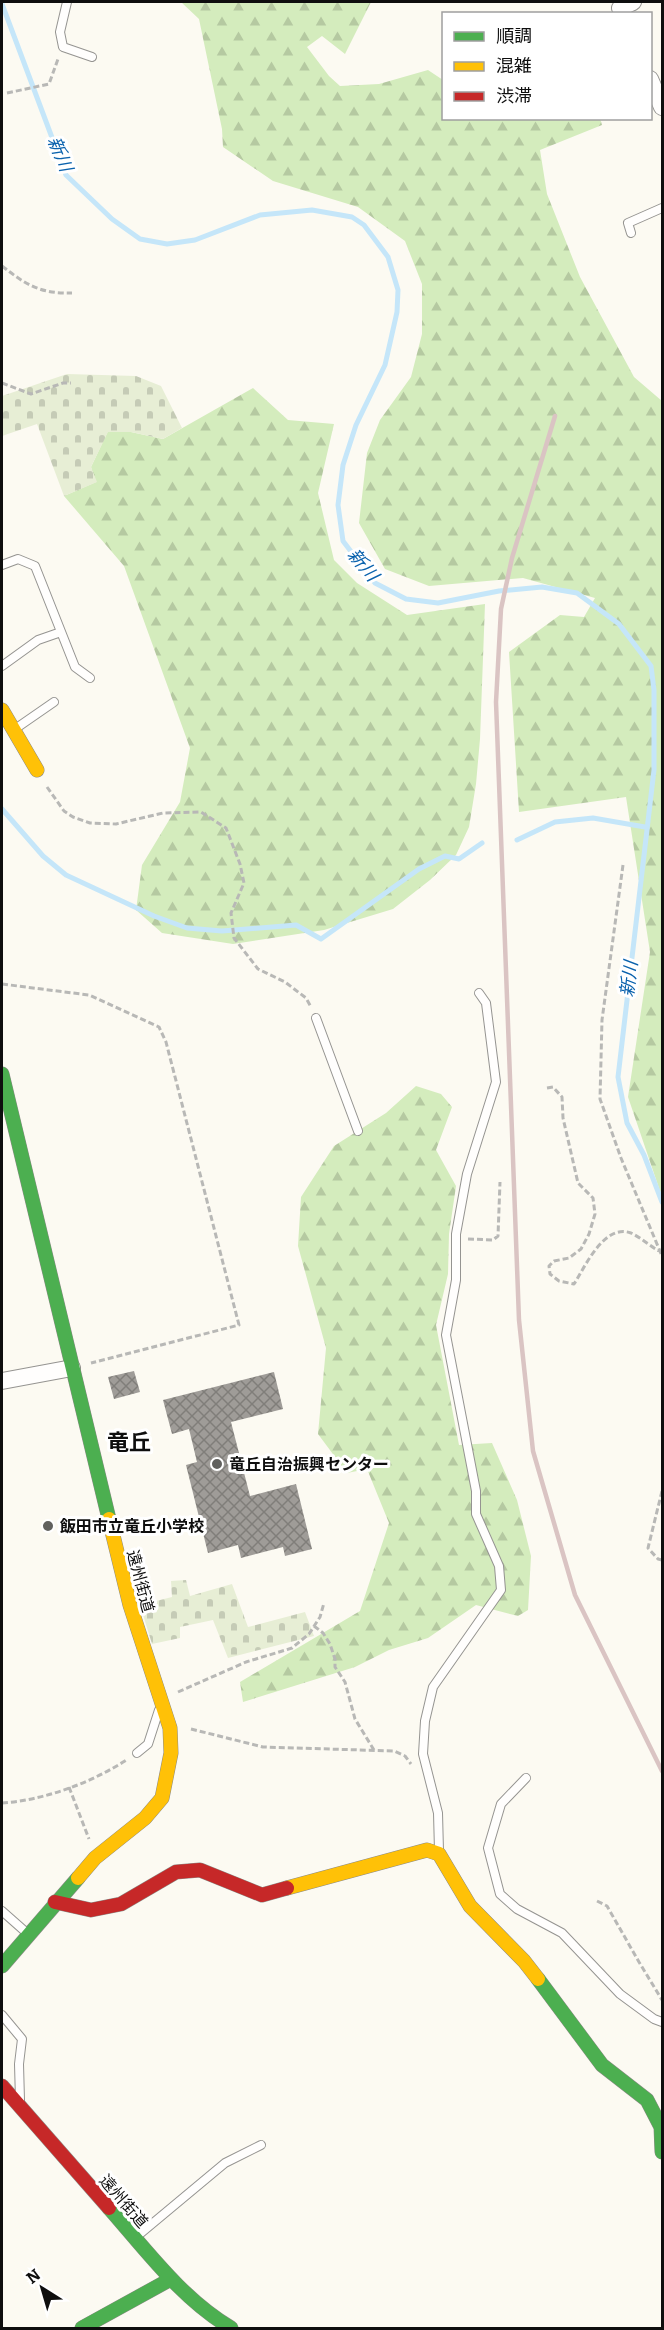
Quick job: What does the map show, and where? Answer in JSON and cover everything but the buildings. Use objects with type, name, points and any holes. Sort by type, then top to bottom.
[{"type":"street","points":[[652,81],[663,107]]},
{"type":"street","points":[[2,710],[37,770]]},
{"type":"street","name":"遠州街道","points":[[2,1074],[129,1605],[170,1728],[171,1753],[162,1798],[145,1818],[95,1858],[2,1966]]},
{"type":"street","points":[[2,1381],[72,1368]]},
{"type":"street","points":[[56,1902],[91,1910],[121,1904],[176,1872],[200,1870],[262,1895],[426,1850],[439,1854],[470,1906],[524,1961],[602,2065],[647,2100],[661,2127],[663,2152]]},
{"type":"street","name":"遠州街道","points":[[2,2086],[171,2279],[211,2316],[231,2328]]},
{"type":"street","points":[[82,2328],[171,2279]]},
{"type":"lane","points":[[67,2],[60,32],[63,46],[92,57]]},
{"type":"lane","points":[[631,233],[628,223],[663,208]]},
{"type":"lane","points":[[2,565],[18,559],[35,566],[75,667],[90,678]]},
{"type":"lane","points":[[2,666],[38,640],[61,632]]},
{"type":"lane","points":[[14,729],[54,702]]},
{"type":"lane","points":[[439,1854],[438,1813],[423,1754],[425,1721],[433,1687],[501,1590],[499,1566],[476,1514],[476,1491],[446,1335],[456,1280],[456,1234],[467,1174],[496,1082],[486,1004],[478,993]]},
{"type":"lane","points":[[316,1018],[358,1131]]},
{"type":"lane","points":[[137,1753],[148,1744],[161,1704]]},
{"type":"lane","points":[[526,1778],[501,1804],[488,1848],[500,1894],[517,1909],[562,1933],[620,1994],[654,2019],[663,2022]]},
{"type":"lane","points":[[2,1911],[28,1934]]},
{"type":"lane","points":[[2,2015],[22,2039],[19,2064],[22,2090],[19,2106]]},
{"type":"lane","points":[[134,2238],[225,2163],[261,2145]]},
{"type":"path","points":[[8,93],[49,84],[63,46]]},
{"type":"path","points":[[2,266],[36,289],[54,294],[72,293]]},
{"type":"path","points":[[2,382],[31,394],[70,382]]},
{"type":"path","points":[[37,770],[64,811],[90,823],[116,824],[163,813],[201,812],[226,828],[240,864],[244,883],[231,913],[234,938],[258,969],[285,982],[306,998],[316,1018]]},
{"type":"path","points":[[623,865],[602,1020],[600,1099],[621,1158],[662,1254]]},
{"type":"path","points":[[2,984],[90,995],[159,1027],[166,1042],[239,1325],[72,1368]]},
{"type":"path","points":[[547,1089],[553,1087],[562,1097],[562,1118],[578,1183],[593,1198],[595,1214],[589,1234],[580,1249],[569,1258],[554,1261],[549,1266],[550,1274],[559,1281],[574,1284],[597,1248],[608,1236],[620,1232],[630,1233],[662,1254]]},
{"type":"path","points":[[456,1245],[467,1239],[493,1240],[498,1236],[500,1182]]},
{"type":"path","points":[[660,1560],[648,1548],[663,1491]]},
{"type":"path","points":[[189,1689],[246,1662],[292,1648],[309,1634],[324,1603]]},
{"type":"path","points":[[314,1626],[323,1633],[330,1644],[335,1667],[345,1682],[355,1719],[374,1750]]},
{"type":"path","points":[[170,1728],[183,1728],[263,1747],[394,1751],[405,1756],[414,1769]]},
{"type":"path","points":[[2,1803],[31,1799],[92,1780],[137,1753]]},
{"type":"path","points":[[69,1787],[92,1846]]},
{"type":"path","points":[[597,1901],[608,1906],[663,2000]]},
{"type":"green space","points":[[181,2],[371,2],[345,54],[322,36],[307,47],[329,76],[340,86],[379,84],[428,70],[442,79],[442,120],[601,120],[602,125],[540,150],[547,194],[580,277],[634,377],[662,401],[662,1197],[628,1097],[650,952],[626,797],[519,812],[509,652],[560,615],[584,617],[595,598],[523,578],[429,586],[385,569],[359,523],[367,453],[380,420],[411,377],[422,334],[422,284],[405,241],[358,207],[273,181],[223,147],[222,129],[199,19]]},
{"type":"green space","points":[[67,374],[136,376],[161,386],[182,428],[163,439],[131,432],[108,432],[91,467],[97,482],[64,496],[37,424],[2,436],[2,396]]},
{"type":"green space","points":[[253,388],[288,420],[334,424],[318,493],[334,560],[357,583],[407,615],[485,604],[476,784],[469,827],[456,855],[430,880],[393,909],[324,930],[233,944],[162,933],[136,910],[142,865],[180,802],[190,748],[124,566],[64,496],[96,482],[91,467],[108,431],[131,432],[163,439]]},
{"type":"green space","points":[[416,1086],[441,1094],[452,1107],[436,1150],[456,1186],[449,1234],[448,1274],[436,1325],[459,1445],[492,1443],[517,1500],[531,1556],[528,1610],[518,1616],[476,1605],[428,1638],[389,1650],[355,1667],[243,1702],[240,1682],[360,1611],[389,1523],[367,1469],[347,1473],[318,1434],[326,1348],[298,1246],[301,1197],[334,1146],[386,1113]]},
{"type":"green space","points":[[186,1580],[190,1596],[232,1584],[248,1627],[305,1612],[314,1636],[228,1658],[213,1620],[180,1627],[180,1638],[152,1644],[140,1605],[172,1597],[171,1581]]},
{"type":"waterway","name":"新川","points":[[2,4],[66,175],[112,219],[140,239],[167,244],[195,240],[260,215],[312,210],[352,217],[364,225],[388,257],[398,290],[397,312],[385,365],[356,425],[343,465],[338,505],[343,541],[375,583],[406,599],[438,603],[499,591],[542,587],[577,593],[619,624],[651,666],[654,690],[654,770],[618,1077],[627,1123],[644,1155],[662,1202]]},
{"type":"waterway","points":[[2,809],[43,856],[66,875],[154,916],[187,928],[222,931],[296,925],[321,939],[419,869],[445,856],[459,859],[482,843]]},
{"type":"waterway","points":[[517,840],[555,822],[593,818],[645,827]]},
{"type":"railway","points":[[555,416],[512,558],[501,609],[496,702],[519,1320],[533,1451],[575,1595],[662,1771]]},
{"type":"traffic: fast","points":[[2,1074],[109,1519]]},
{"type":"traffic: fast","points":[[2,1966],[78,1878]]},
{"type":"traffic: fast","points":[[538,1979],[602,2065],[647,2100],[661,2127],[662,2152]]},
{"type":"traffic: fast","points":[[109,2208],[181,2289],[231,2328]]},
{"type":"traffic: fast","points":[[82,2328],[171,2279]]},
{"type":"traffic: slow","points":[[2,710],[37,770]]},
{"type":"traffic: slow","points":[[78,1878],[95,1858],[145,1818],[162,1798],[171,1753],[170,1728],[130,1605],[109,1519]]},
{"type":"traffic: slow","points":[[287,1888],[427,1850],[439,1854],[470,1906],[524,1961],[538,1979]]},
{"type":"traffic: jam","points":[[55,1902],[91,1910],[121,1904],[176,1872],[200,1870],[262,1895],[287,1888]]},
{"type":"traffic: jam","points":[[2,2086],[109,2208]]},
{"type":"place","name":"竜丘自治振興センター","points":[[217,1464]]},
{"type":"place","name":"飯田市立竜丘小学校","points":[[48,1526]]},
{"type":"district","name":"竜丘","points":[[129,1442]]}]
